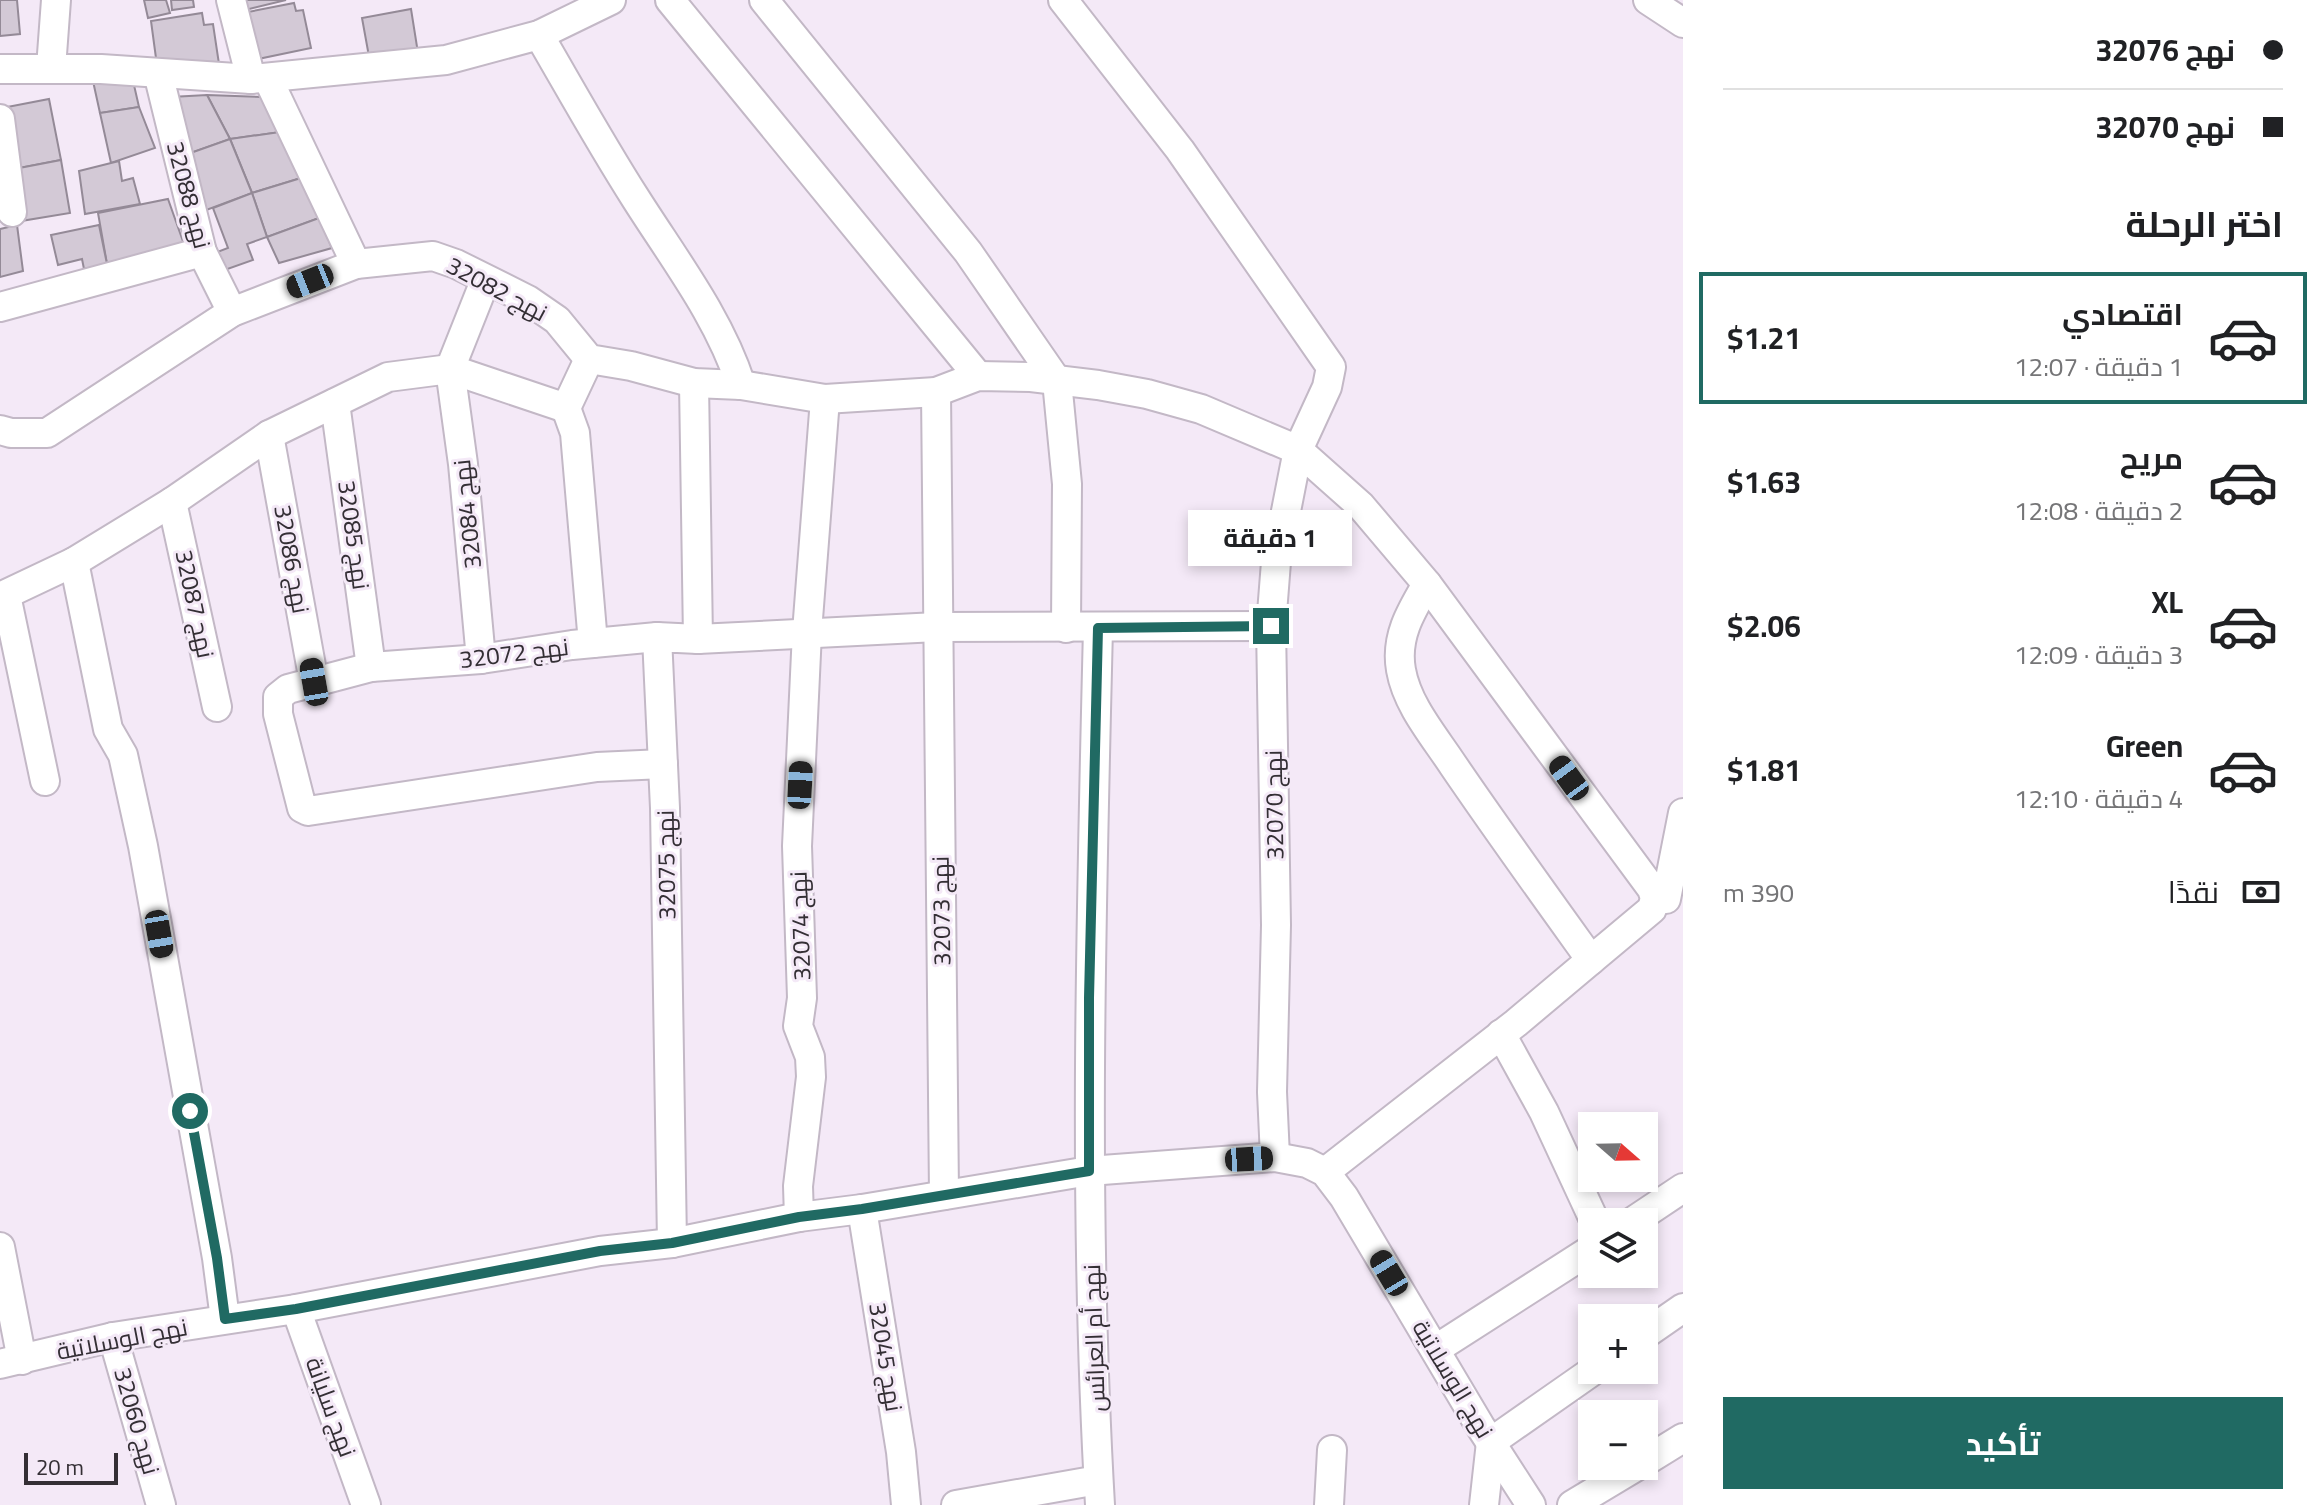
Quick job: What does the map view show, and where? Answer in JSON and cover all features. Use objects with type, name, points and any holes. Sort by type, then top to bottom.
[{"type":"street","points":[[51,68],[56,0]]},
{"type":"street","points":[[231,0],[259,79],[356,264]]},
{"type":"street","points":[[0,69],[51,68],[259,79],[446,60],[539,35],[611,0]]},
{"type":"street","points":[[670,0],[978,376]]},
{"type":"street","points":[[764,0],[968,252],[1057,381],[1067,484],[1066,628]]},
{"type":"street","name":"نهج 32070","points":[[1063,0],[1180,150],[1331,367],[1327,387],[1298,450],[1276,562],[1271,626],[1276,925],[1272,1092],[1275,1157]]},
{"type":"street","points":[[1648,0],[1683,23]]},
{"type":"street","points":[[539,35],[626,183],[715,324],[741,385]]},
{"type":"street","name":"نهج 32088","points":[[158,73],[202,252],[232,312]]},
{"type":"street","points":[[0,119],[12,212]]},
{"type":"street","points":[[0,307],[202,252]]},
{"type":"street","name":"نهج 32082","points":[[0,430],[47,433],[232,312],[356,264],[433,256],[456,264],[528,300],[557,320],[589,359]]},
{"type":"street","points":[[450,369],[485,281]]},
{"type":"street","points":[[593,643],[575,433],[566,408],[589,359],[631,366],[694,383],[741,385],[825,399],[936,392],[978,376],[1057,381],[1147,394],[1201,409],[1298,450],[1361,506],[1427,584],[1652,889],[1668,902]]},
{"type":"street","points":[[45,781],[3,596],[74,562],[172,502],[269,435],[388,377],[450,369],[566,408]]},
{"type":"street","name":"نهج 32084","points":[[450,369],[463,464],[481,659]]},
{"type":"street","points":[[694,383],[698,639]]},
{"type":"street","name":"نهج 32073","points":[[936,392],[944,1195]]},
{"type":"street","name":"نهج 32074","points":[[799,1217],[798,1186],[811,1077],[810,1057],[798,1026],[802,988],[797,846],[807,632],[825,399]]},
{"type":"street","name":"نهج 32085","points":[[335,403],[371,667]]},
{"type":"street","name":"نهج 32086","points":[[269,435],[314,682]]},
{"type":"street","name":"نهج 32087","points":[[172,502],[217,707]]},
{"type":"street","points":[[74,562],[108,729],[123,755],[143,846],[225,1319]]},
{"type":"street","points":[[1427,584],[1406,620],[1400,645],[1401,670],[1413,704],[1487,816],[1591,960]]},
{"type":"street","points":[[657,637],[698,639],[937,627],[1271,626]]},
{"type":"street","name":"نهج أم العرائس","points":[[1098,628],[1089,1171],[1099,1492]]},
{"type":"street","name":"نهج 32072","points":[[657,637],[481,659],[371,667],[288,689],[278,697],[278,714],[302,808],[306,810],[597,767],[663,764]]},
{"type":"street","name":"نهج 32075","points":[[657,637],[663,764],[672,1243]]},
{"type":"street","points":[[1668,902],[1683,813]]},
{"type":"street","points":[[1325,1172],[1501,1034],[1652,909],[1668,902]]},
{"type":"street","points":[[1501,1034],[1544,1112],[1589,1208]]},
{"type":"street","name":"نهج الوسلاتية","points":[[11,1362],[113,1337],[296,1309],[600,1251],[672,1243],[799,1217],[1089,1171],[1275,1157],[1307,1163],[1325,1172],[1344,1197],[1531,1505]]},
{"type":"street","points":[[1653,1208],[1683,1188]]},
{"type":"street","name":"نهج 32045","points":[[862,1209],[901,1452],[906,1505]]},
{"type":"street","points":[[0,1247],[11,1362]]},
{"type":"street","points":[[1436,1349],[1578,1258]]},
{"type":"street","points":[[1658,1325],[1683,1308]]},
{"type":"street","name":"نهج سليانة","points":[[296,1309],[366,1505]]},
{"type":"street","name":"نهج 32060","points":[[113,1337],[161,1505]]},
{"type":"street","points":[[1484,1505],[1491,1442],[1578,1381]]},
{"type":"street","points":[[1658,1453],[1683,1438]]},
{"type":"street","points":[[1329,1505],[1332,1450]]},
{"type":"street","points":[[1572,1505],[1614,1480]]},
{"type":"street","points":[[956,1505],[1099,1492]]},
{"type":"building","points":[[0,0],[17,0],[20,34],[0,36]]},
{"type":"building","points":[[144,0],[166,0],[170,13],[148,18]]},
{"type":"building","points":[[171,0],[193,0],[194,7],[172,10]]},
{"type":"building","points":[[243,0],[286,0],[245,10]]},
{"type":"building","points":[[294,3],[296,11],[303,10],[311,48],[258,59],[248,12]]},
{"type":"building","points":[[411,9],[418,53],[370,62],[362,18]]},
{"type":"building","points":[[202,13],[204,25],[213,24],[219,64],[158,73],[151,21]]},
{"type":"building","points":[[91,72],[131,72],[139,107],[100,113]]},
{"type":"building","points":[[207,95],[263,97],[280,132],[230,139]]},
{"type":"building","points":[[207,95],[230,139],[182,156],[171,97]]},
{"type":"building","points":[[49,99],[61,160],[14,169],[2,108]]},
{"type":"building","points":[[139,107],[155,148],[111,163],[100,113]]},
{"type":"building","points":[[280,132],[301,178],[252,193],[230,139]]},
{"type":"building","points":[[230,139],[252,193],[201,212],[182,156]]},
{"type":"building","points":[[61,160],[70,213],[21,221],[14,169]]},
{"type":"building","points":[[119,161],[122,181],[133,178],[140,204],[85,214],[79,171]]},
{"type":"building","points":[[301,178],[319,218],[267,237],[252,193]]},
{"type":"building","points":[[252,193],[267,237],[247,244],[253,260],[219,272],[212,254],[228,248],[213,208]]},
{"type":"building","points":[[168,199],[185,247],[107,264],[98,213]]},
{"type":"building","points":[[319,218],[332,248],[279,263],[267,237]]},
{"type":"building","points":[[17,225],[23,271],[0,277],[0,229]]},
{"type":"building","points":[[99,225],[107,264],[84,269],[82,259],[58,265],[51,235]]},
{"type":"route","points":[[190,1111],[225,1319],[296,1309],[600,1251],[672,1243],[799,1217],[1089,1171],[1089,998],[1098,628],[1271,626]]}]
